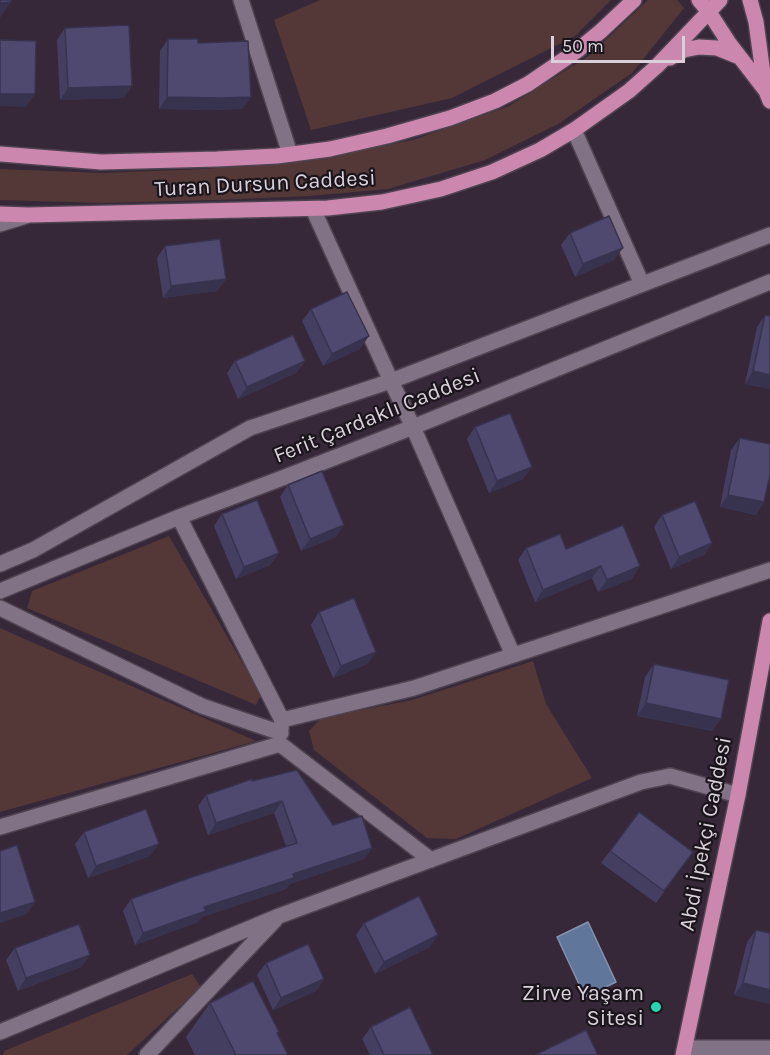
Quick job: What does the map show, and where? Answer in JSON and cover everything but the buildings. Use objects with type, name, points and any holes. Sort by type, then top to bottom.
[{"type":"main road","points":[[0,153],[101,162],[217,159],[330,149],[387,136],[450,118],[495,101],[528,84],[601,31],[634,0]]},
{"type":"main road","name":"Turan Dursun Caddesi","points":[[0,214],[313,209],[382,202],[441,189],[492,172],[540,150],[574,130],[629,91],[657,66],[704,6],[720,0]]},
{"type":"main road","points":[[750,0],[756,22],[768,96]]},
{"type":"main road","points":[[756,22],[761,0]]},
{"type":"main road","points":[[704,6],[768,96]]},
{"type":"main road","points":[[657,66],[684,50],[699,47],[717,48],[739,57]]},
{"type":"main road","name":"Abdi İpekçi Caddesi","points":[[684,1051],[738,795],[770,621]]},
{"type":"street","points":[[240,0],[290,154]]},
{"type":"street","points":[[574,130],[642,284]]},
{"type":"street","points":[[313,209],[413,427],[513,655]]},
{"type":"street","points":[[0,224],[28,215]]},
{"type":"street","points":[[0,564],[33,550],[250,428],[391,381],[770,235]]},
{"type":"street","name":"Ferit Çardaklı Caddesi","points":[[0,591],[179,517],[413,427],[770,282]]},
{"type":"street","points":[[179,517],[281,732]]},
{"type":"street","points":[[0,827],[770,570]]},
{"type":"street","points":[[0,608],[202,706],[281,732],[430,860]]},
{"type":"street","points":[[0,1032],[279,916],[641,782],[670,776],[738,795]]},
{"type":"street","points":[[147,1055],[279,916]]},
{"type":"street","points":[[684,1051],[770,1048]]},
{"type":"shaded area","points":[[320,0],[611,0],[575,36],[452,98],[311,130],[274,20]]},
{"type":"shaded area","points":[[648,0],[677,0],[684,8],[632,73],[558,124],[485,160],[388,189],[309,196],[103,203],[0,200],[0,169],[101,173],[204,169],[303,161],[413,140],[509,106],[590,55]]},
{"type":"shaded area","points":[[169,536],[261,695],[256,705],[27,608],[32,591]]},
{"type":"shaded area","points":[[0,628],[256,741],[0,812]]},
{"type":"shaded area","points":[[533,661],[546,704],[592,778],[456,839],[427,838],[314,750],[309,731],[321,718],[412,700]]},
{"type":"shaded area","points":[[192,974],[201,987],[127,1055],[3,1055],[4,1051]]},
{"type":"water","points":[[588,922],[616,982],[585,997],[557,937]]},
{"type":"place","name":"Zirve Yaşam Sitesi","points":[[656,1007]]}]
